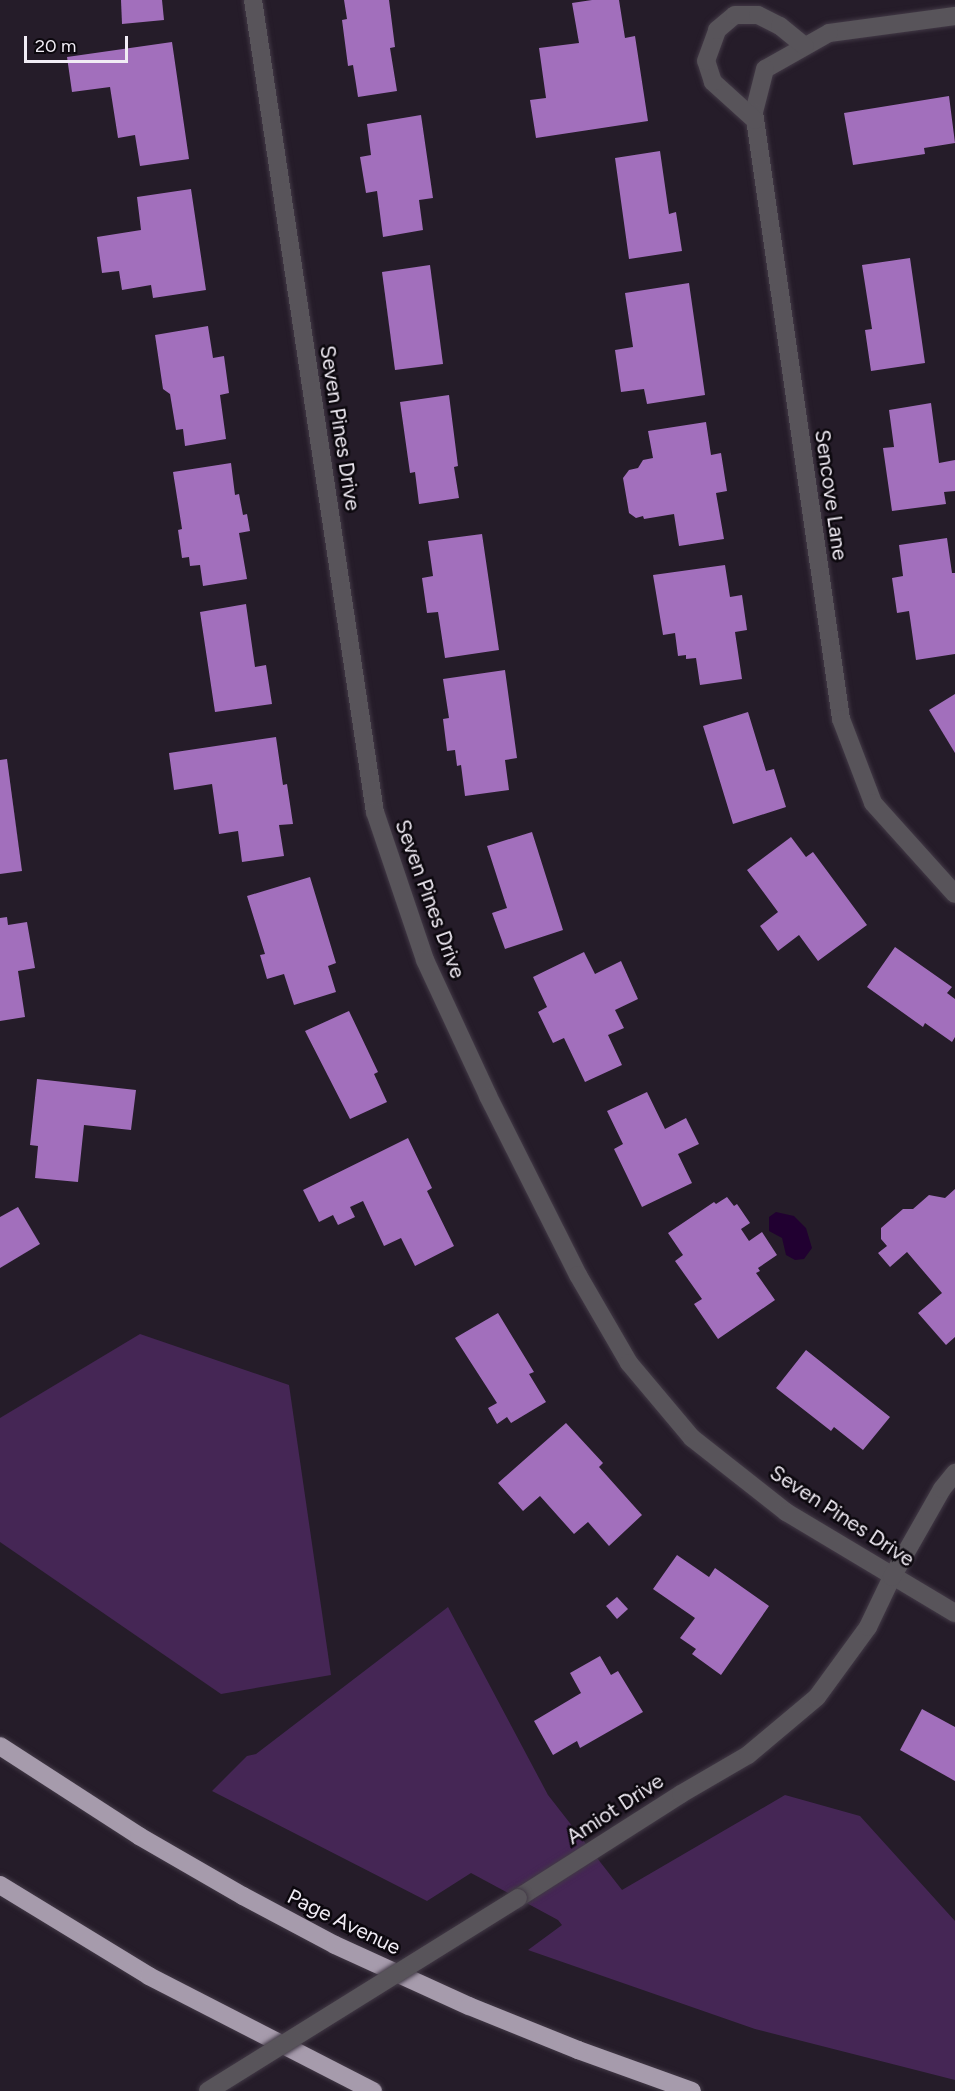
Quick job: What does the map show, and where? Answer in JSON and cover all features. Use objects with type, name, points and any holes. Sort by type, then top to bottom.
[{"type":"highway","name":"Page Avenue","points":[[0,1746],[139,1836],[243,1896],[335,1945],[480,2010],[578,2050],[692,2091]]},
{"type":"highway","points":[[0,1885],[149,1976],[373,2091]]},
{"type":"street","name":"Seven Pines Drive","points":[[253,0],[375,812],[425,960],[488,1096],[578,1275],[629,1363],[692,1438],[786,1512],[955,1613]]},
{"type":"street","points":[[755,120],[713,82],[706,61],[717,30],[735,15],[758,15],[780,26],[805,46],[829,33],[955,16]]},
{"type":"street","name":"Sencove Lane","points":[[805,46],[765,69],[754,112],[841,719],[873,803],[955,894]]},
{"type":"street","name":"Amiot Drive","points":[[208,2091],[681,1794],[748,1755],[817,1697],[868,1626],[892,1577],[942,1489],[955,1473]]},
{"type":"shaded area","points":[[776,1212],[794,1216],[806,1228],[812,1248],[804,1259],[795,1260],[786,1255],[782,1238],[769,1231],[769,1217]]},
{"type":"shaded area","points":[[140,1334],[289,1385],[331,1675],[221,1694],[0,1542],[0,1418]]},
{"type":"shaded area","points":[[448,1607],[548,1795],[622,1890],[785,1795],[860,1816],[955,1921],[955,2080],[755,2029],[528,1950],[562,1925],[558,1920],[471,1873],[427,1901],[212,1791],[247,1756],[256,1754]]},
{"type":"building","points":[[121,0],[162,0],[164,20],[122,24]]},
{"type":"building","points":[[344,0],[389,0],[395,47],[390,48],[397,91],[358,97],[353,65],[348,66],[342,20],[347,19]]},
{"type":"building","points":[[619,0],[625,38],[635,36],[648,121],[536,138],[530,100],[546,98],[539,48],[579,43],[572,3]]},
{"type":"building","points":[[172,42],[189,159],[140,166],[135,135],[118,138],[110,87],[72,92],[67,57]]},
{"type":"building","points":[[949,96],[955,143],[924,148],[925,154],[853,165],[844,113]]},
{"type":"building","points":[[421,115],[433,198],[419,200],[423,230],[383,237],[377,191],[366,193],[360,157],[371,155],[367,124]]},
{"type":"building","points":[[660,151],[669,214],[676,212],[682,251],[629,259],[615,158]]},
{"type":"building","points":[[191,189],[206,290],[153,298],[151,285],[122,290],[119,271],[102,273],[97,237],[141,230],[137,197]]},
{"type":"building","points":[[910,258],[925,363],[871,371],[865,330],[872,329],[862,265]]},
{"type":"building","points":[[430,265],[443,364],[395,370],[382,272]]},
{"type":"building","points":[[689,283],[705,395],[647,404],[644,389],[621,392],[615,350],[633,347],[625,293]]},
{"type":"building","points":[[208,326],[213,358],[224,356],[229,393],[220,395],[226,439],[185,446],[183,429],[176,430],[170,394],[163,389],[155,335]]},
{"type":"building","points":[[449,395],[458,466],[454,467],[459,498],[419,504],[415,472],[410,473],[400,402]]},
{"type":"building","points":[[931,403],[939,463],[955,460],[955,491],[944,492],[946,504],[892,511],[883,448],[894,447],[889,410]]},
{"type":"building","points":[[706,422],[711,455],[721,453],[727,491],[716,493],[724,539],[679,546],[674,514],[644,519],[643,516],[636,518],[629,513],[623,478],[629,470],[638,468],[643,460],[653,458],[648,431]]},
{"type":"building","points":[[231,463],[235,495],[239,494],[243,515],[247,514],[250,531],[239,533],[247,579],[203,586],[200,565],[190,566],[189,557],[182,558],[178,530],[182,529],[173,472]]},
{"type":"building","points":[[482,534],[499,650],[445,658],[438,612],[427,613],[422,578],[433,576],[428,541]]},
{"type":"building","points":[[947,538],[952,573],[955,573],[955,654],[916,660],[909,611],[897,613],[892,578],[903,576],[899,545]]},
{"type":"building","points":[[725,565],[730,597],[742,595],[747,630],[735,632],[742,679],[700,685],[696,658],[686,659],[686,655],[678,656],[675,633],[663,635],[653,575]]},
{"type":"building","points":[[246,604],[255,667],[266,665],[272,704],[215,712],[200,612]]},
{"type":"building","points":[[505,670],[517,758],[505,760],[509,790],[465,796],[461,765],[457,766],[455,750],[447,751],[443,719],[449,718],[443,679]]},
{"type":"building","points":[[955,694],[955,753],[929,710]]},
{"type":"building","points":[[748,712],[766,771],[774,769],[786,807],[733,824],[703,726]]},
{"type":"building","points":[[276,737],[283,785],[287,784],[293,824],[279,825],[284,856],[242,862],[238,831],[219,834],[212,784],[174,790],[169,753]]},
{"type":"building","points":[[7,759],[22,871],[0,874],[0,760]]},
{"type":"building","points":[[532,832],[563,930],[505,949],[492,913],[507,908],[487,846]]},
{"type":"building","points":[[791,837],[806,857],[813,852],[867,925],[818,961],[799,935],[778,951],[760,926],[778,912],[747,870]]},
{"type":"building","points":[[310,877],[336,963],[328,966],[336,992],[294,1005],[284,974],[267,979],[260,955],[265,954],[247,896]]},
{"type":"building","points":[[7,917],[8,925],[27,922],[35,968],[18,971],[25,1017],[0,1021],[0,918]]},
{"type":"building","points":[[895,947],[952,987],[947,993],[955,999],[955,1037],[952,1042],[925,1023],[923,1027],[867,987]]},
{"type":"building","points":[[584,952],[595,974],[621,961],[638,999],[615,1010],[624,1028],[608,1035],[622,1065],[585,1082],[564,1038],[553,1043],[538,1012],[547,1007],[533,977]]},
{"type":"building","points":[[349,1011],[378,1072],[374,1074],[387,1102],[350,1119],[305,1031]]},
{"type":"building","points":[[37,1079],[136,1090],[131,1130],[84,1125],[78,1182],[35,1178],[38,1146],[30,1145]]},
{"type":"building","points":[[647,1092],[665,1129],[686,1118],[699,1144],[678,1154],[692,1183],[642,1207],[614,1149],[623,1144],[607,1111]]},
{"type":"building","points":[[408,1138],[432,1188],[427,1191],[454,1246],[415,1266],[401,1238],[384,1246],[363,1201],[350,1207],[355,1217],[338,1225],[333,1215],[319,1222],[303,1190]]},
{"type":"building","points":[[955,1189],[955,1337],[946,1345],[918,1313],[942,1293],[907,1252],[890,1267],[878,1253],[887,1246],[881,1239],[881,1228],[903,1209],[913,1209],[929,1195],[945,1198]]},
{"type":"building","points":[[727,1197],[734,1206],[737,1204],[750,1223],[741,1229],[749,1241],[762,1232],[777,1255],[758,1268],[760,1271],[756,1273],[775,1300],[718,1339],[694,1304],[702,1299],[675,1261],[683,1255],[668,1233],[714,1202],[716,1204]]},
{"type":"building","points":[[18,1207],[40,1244],[0,1268],[0,1217]]},
{"type":"building","points":[[498,1313],[534,1372],[529,1374],[546,1402],[511,1423],[507,1417],[497,1424],[488,1408],[497,1403],[455,1338]]},
{"type":"building","points":[[806,1350],[890,1417],[863,1450],[834,1427],[831,1431],[776,1388]]},
{"type":"building","points":[[566,1423],[603,1463],[599,1467],[642,1515],[609,1546],[588,1522],[574,1534],[540,1496],[523,1511],[498,1483]]},
{"type":"building","points":[[677,1555],[709,1577],[715,1568],[769,1606],[721,1675],[692,1654],[696,1649],[680,1638],[695,1618],[653,1589]]},
{"type":"building","points":[[617,1597],[628,1609],[617,1619],[606,1606]]},
{"type":"building","points":[[600,1656],[611,1675],[618,1671],[643,1712],[580,1748],[577,1741],[553,1755],[534,1721],[581,1693],[570,1673]]},
{"type":"building","points":[[922,1709],[955,1727],[955,1781],[900,1750]]}]
